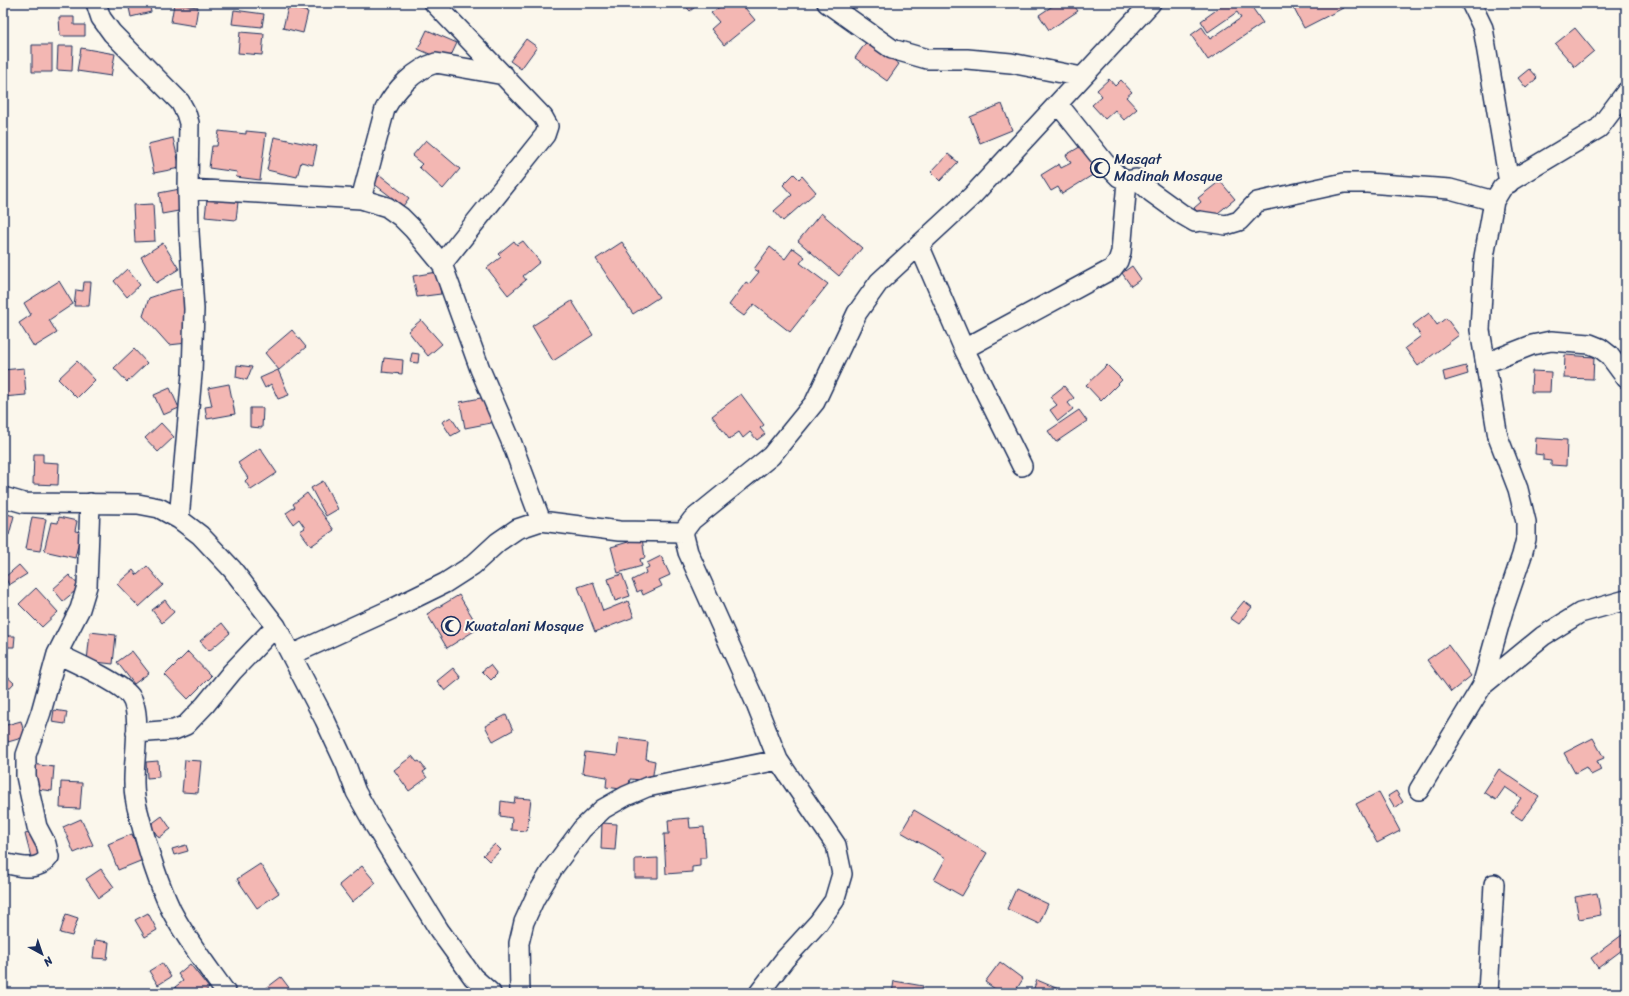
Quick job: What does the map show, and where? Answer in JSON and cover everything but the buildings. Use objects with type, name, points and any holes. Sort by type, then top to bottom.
[{"type":"street","points":[[96,3],[101,18],[112,33],[180,102],[189,122],[189,232],[194,309],[192,374],[179,519]]},
{"type":"street","points":[[434,3],[543,117],[548,126],[545,135],[442,264]]},
{"type":"street","points":[[827,3],[892,49],[927,59],[967,59],[1011,63],[1082,77]]},
{"type":"street","points":[[683,532],[692,520],[771,456],[815,402],[858,312],[879,282],[972,196],[1151,3]]},
{"type":"street","points":[[1471,3],[1483,28],[1509,182]]},
{"type":"street","points":[[361,199],[385,109],[391,98],[418,73],[428,66],[436,63],[504,76]]},
{"type":"street","points":[[1419,790],[1482,686],[1526,539],[1526,522],[1518,489],[1498,437],[1480,330],[1484,257],[1494,201],[1502,188],[1509,182],[1599,128],[1626,92]]},
{"type":"street","points":[[1058,104],[1105,163],[1119,176],[1127,180],[1136,179],[1140,181],[1151,192],[1195,222],[1200,221],[1226,225],[1239,221],[1257,202],[1344,183],[1367,183],[1450,189],[1494,201]]},
{"type":"street","points":[[964,348],[1112,268],[1118,261],[1121,252],[1127,180]]},
{"type":"street","points":[[188,189],[361,199],[387,207],[401,217],[421,237],[442,264],[480,369],[541,520]]},
{"type":"street","points":[[919,245],[964,348],[1022,466]]},
{"type":"street","points":[[1486,363],[1532,345],[1551,341],[1590,344],[1600,348],[1609,355],[1626,378]]},
{"type":"street","points":[[3,497],[24,503],[138,504],[159,508],[179,519],[200,535],[232,569],[276,626],[325,720],[356,792],[375,826],[439,930],[473,977],[491,993]]},
{"type":"street","points":[[3,863],[27,868],[38,866],[45,862],[49,856],[46,844],[37,827],[26,776],[26,755],[41,712],[57,654],[80,609],[87,586],[90,503]]},
{"type":"street","points":[[291,655],[445,583],[473,565],[498,542],[516,529],[541,520],[619,531],[683,532]]},
{"type":"street","points":[[683,532],[688,552],[754,699],[778,760],[836,845],[842,874],[834,901],[818,923],[785,959],[759,993]]},
{"type":"street","points":[[1482,686],[1543,636],[1580,613],[1626,600]]},
{"type":"street","points":[[136,733],[174,730],[186,725],[232,672],[276,626]]},
{"type":"street","points":[[57,654],[119,686],[131,696],[135,707],[136,733],[134,784],[139,814],[151,861],[171,910],[199,955],[226,993]]},
{"type":"street","points":[[520,993],[519,943],[524,922],[535,898],[553,868],[582,829],[603,809],[626,796],[647,787],[778,760]]},
{"type":"street","points":[[1488,993],[1494,884]]},
{"type":"place","name":"Masqat Madinah Mosque","points":[[1100,168]]},
{"type":"place","name":"Kwatalani Mosque","points":[[451,626]]}]
